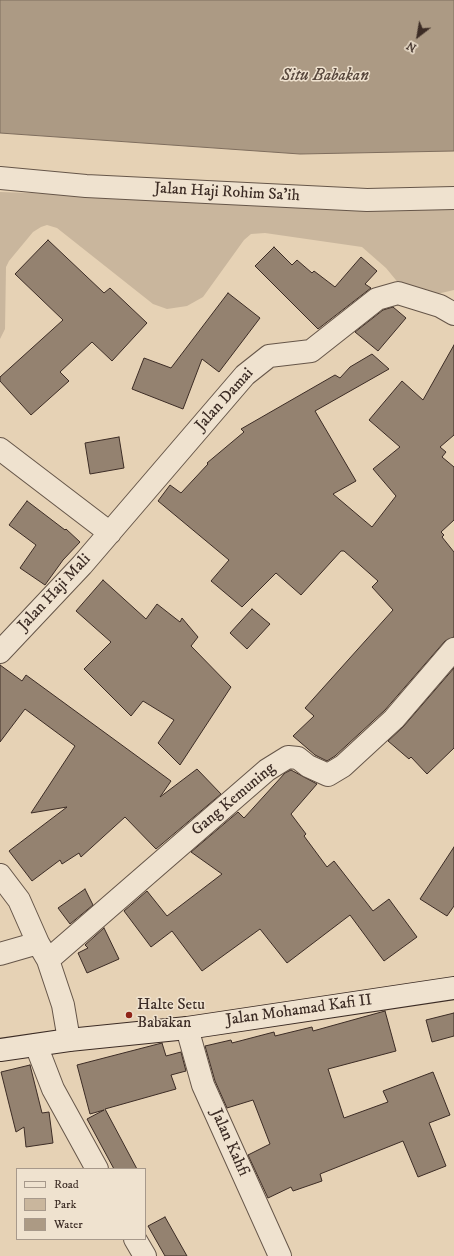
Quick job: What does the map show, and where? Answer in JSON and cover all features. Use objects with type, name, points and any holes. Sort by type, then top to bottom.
[{"type":"street","name":"Jalan Haji Rohim Sa'ih","points":[[0,178],[86,186],[367,200],[454,198]]},
{"type":"street","name":"Jalan Damai","points":[[110,533],[245,375],[269,356],[311,351],[377,299],[398,293],[440,306],[454,314]]},
{"type":"street","points":[[0,449],[110,533]]},
{"type":"street","name":"Jalan Haji Mali","points":[[0,652],[110,533]]},
{"type":"street","name":"Gang Kemuning","points":[[45,956],[267,770],[288,757],[298,758],[308,766],[328,775],[344,766],[394,719],[454,649]]},
{"type":"street","points":[[0,875],[19,900],[45,956],[63,1005],[69,1040]]},
{"type":"street","points":[[0,954],[45,956]]},
{"type":"street","name":"Jalan Mohamad Kafi II","points":[[0,1050],[69,1040],[187,1028],[454,988]]},
{"type":"street","name":"Jalan Kahfi","points":[[187,1028],[203,1085],[274,1254]]},
{"type":"street","points":[[36,1045],[53,1089],[96,1168]]},
{"type":"street","points":[[136,1240],[145,1256]]},
{"type":"green space","points":[[0,192],[454,207],[454,290],[424,297],[400,285],[386,268],[362,247],[265,233],[251,234],[244,240],[203,297],[187,306],[167,309],[153,304],[57,228],[47,225],[33,232],[9,261],[6,267],[5,329],[0,339]]},
{"type":"water","name":"Situ Babakan","points":[[0,0],[454,0],[454,151],[300,154],[0,133]]},
{"type":"building","points":[[48,240],[104,293],[110,288],[147,323],[112,361],[92,342],[60,372],[69,381],[31,415],[0,381],[0,377],[63,320],[15,274]]},
{"type":"building","points":[[274,247],[292,265],[297,260],[312,273],[314,271],[335,287],[361,257],[377,271],[365,284],[371,288],[318,329],[255,266]]},
{"type":"building","points":[[228,293],[260,318],[219,372],[202,359],[183,409],[132,389],[144,358],[171,368]]},
{"type":"building","points":[[393,307],[406,318],[378,351],[355,332],[383,310]]},
{"type":"building","points":[[454,345],[454,435],[440,447],[446,452],[442,457],[454,467],[454,520],[441,532],[444,535],[442,537],[454,552],[454,637],[445,641],[385,710],[335,756],[327,761],[315,755],[293,736],[314,716],[305,708],[393,610],[372,587],[378,581],[344,551],[341,551],[301,595],[276,573],[242,607],[211,581],[229,560],[158,501],[170,485],[181,493],[208,464],[207,463],[244,432],[241,429],[335,375],[340,378],[350,367],[372,354],[389,369],[315,411],[356,481],[333,494],[372,527],[396,496],[373,469],[400,447],[369,420],[402,381],[423,400]]},
{"type":"building","points":[[119,437],[124,468],[90,474],[85,443]]},
{"type":"building","points":[[27,501],[65,530],[66,529],[80,542],[63,560],[45,585],[20,568],[36,545],[9,525]]},
{"type":"building","points":[[103,580],[146,619],[157,604],[180,622],[182,618],[198,637],[191,646],[231,687],[180,765],[158,743],[174,720],[143,701],[131,716],[84,669],[111,642],[76,611]]},
{"type":"building","points":[[252,609],[270,624],[247,649],[230,633]]},
{"type":"building","points":[[0,665],[22,681],[26,675],[171,781],[160,797],[197,769],[221,794],[156,849],[125,817],[81,857],[79,853],[62,864],[60,860],[32,881],[9,851],[67,807],[31,813],[75,746],[25,709],[0,742]]},
{"type":"building","points":[[454,668],[454,748],[427,774],[411,757],[409,759],[388,741],[403,727]]},
{"type":"building","points":[[291,770],[317,784],[291,814],[306,834],[304,836],[327,867],[334,861],[373,911],[389,899],[417,937],[384,961],[350,915],[287,963],[260,929],[202,971],[172,931],[151,947],[124,911],[147,891],[167,916],[222,874],[191,852],[238,812],[244,818],[285,773]]},
{"type":"building","points":[[454,847],[454,906],[447,916],[420,899]]},
{"type":"building","points":[[85,889],[93,905],[70,924],[58,908]]},
{"type":"building","points":[[104,928],[119,959],[87,973],[78,953],[88,948],[85,945]]},
{"type":"building","points":[[385,1011],[396,1051],[328,1069],[344,1118],[388,1102],[383,1091],[433,1072],[450,1115],[429,1123],[446,1166],[418,1177],[403,1141],[320,1174],[322,1181],[293,1191],[291,1187],[268,1198],[248,1155],[270,1144],[253,1100],[227,1108],[215,1081],[205,1046],[231,1040],[232,1043],[274,1032],[275,1036],[312,1027],[313,1031]]},
{"type":"building","points":[[454,1013],[454,1036],[432,1042],[426,1020]]},
{"type":"building","points":[[162,1043],[166,1056],[181,1052],[186,1071],[171,1075],[176,1089],[105,1109],[136,1168],[113,1168],[87,1119],[104,1110],[90,1114],[77,1065]]},
{"type":"building","points":[[30,1065],[42,1113],[49,1112],[53,1143],[26,1147],[24,1127],[16,1132],[1,1072]]},
{"type":"building","points":[[165,1217],[187,1256],[165,1256],[148,1226]]},
{"type":"place","name":"Halte Setu Babakan","points":[[129,1015]]}]
